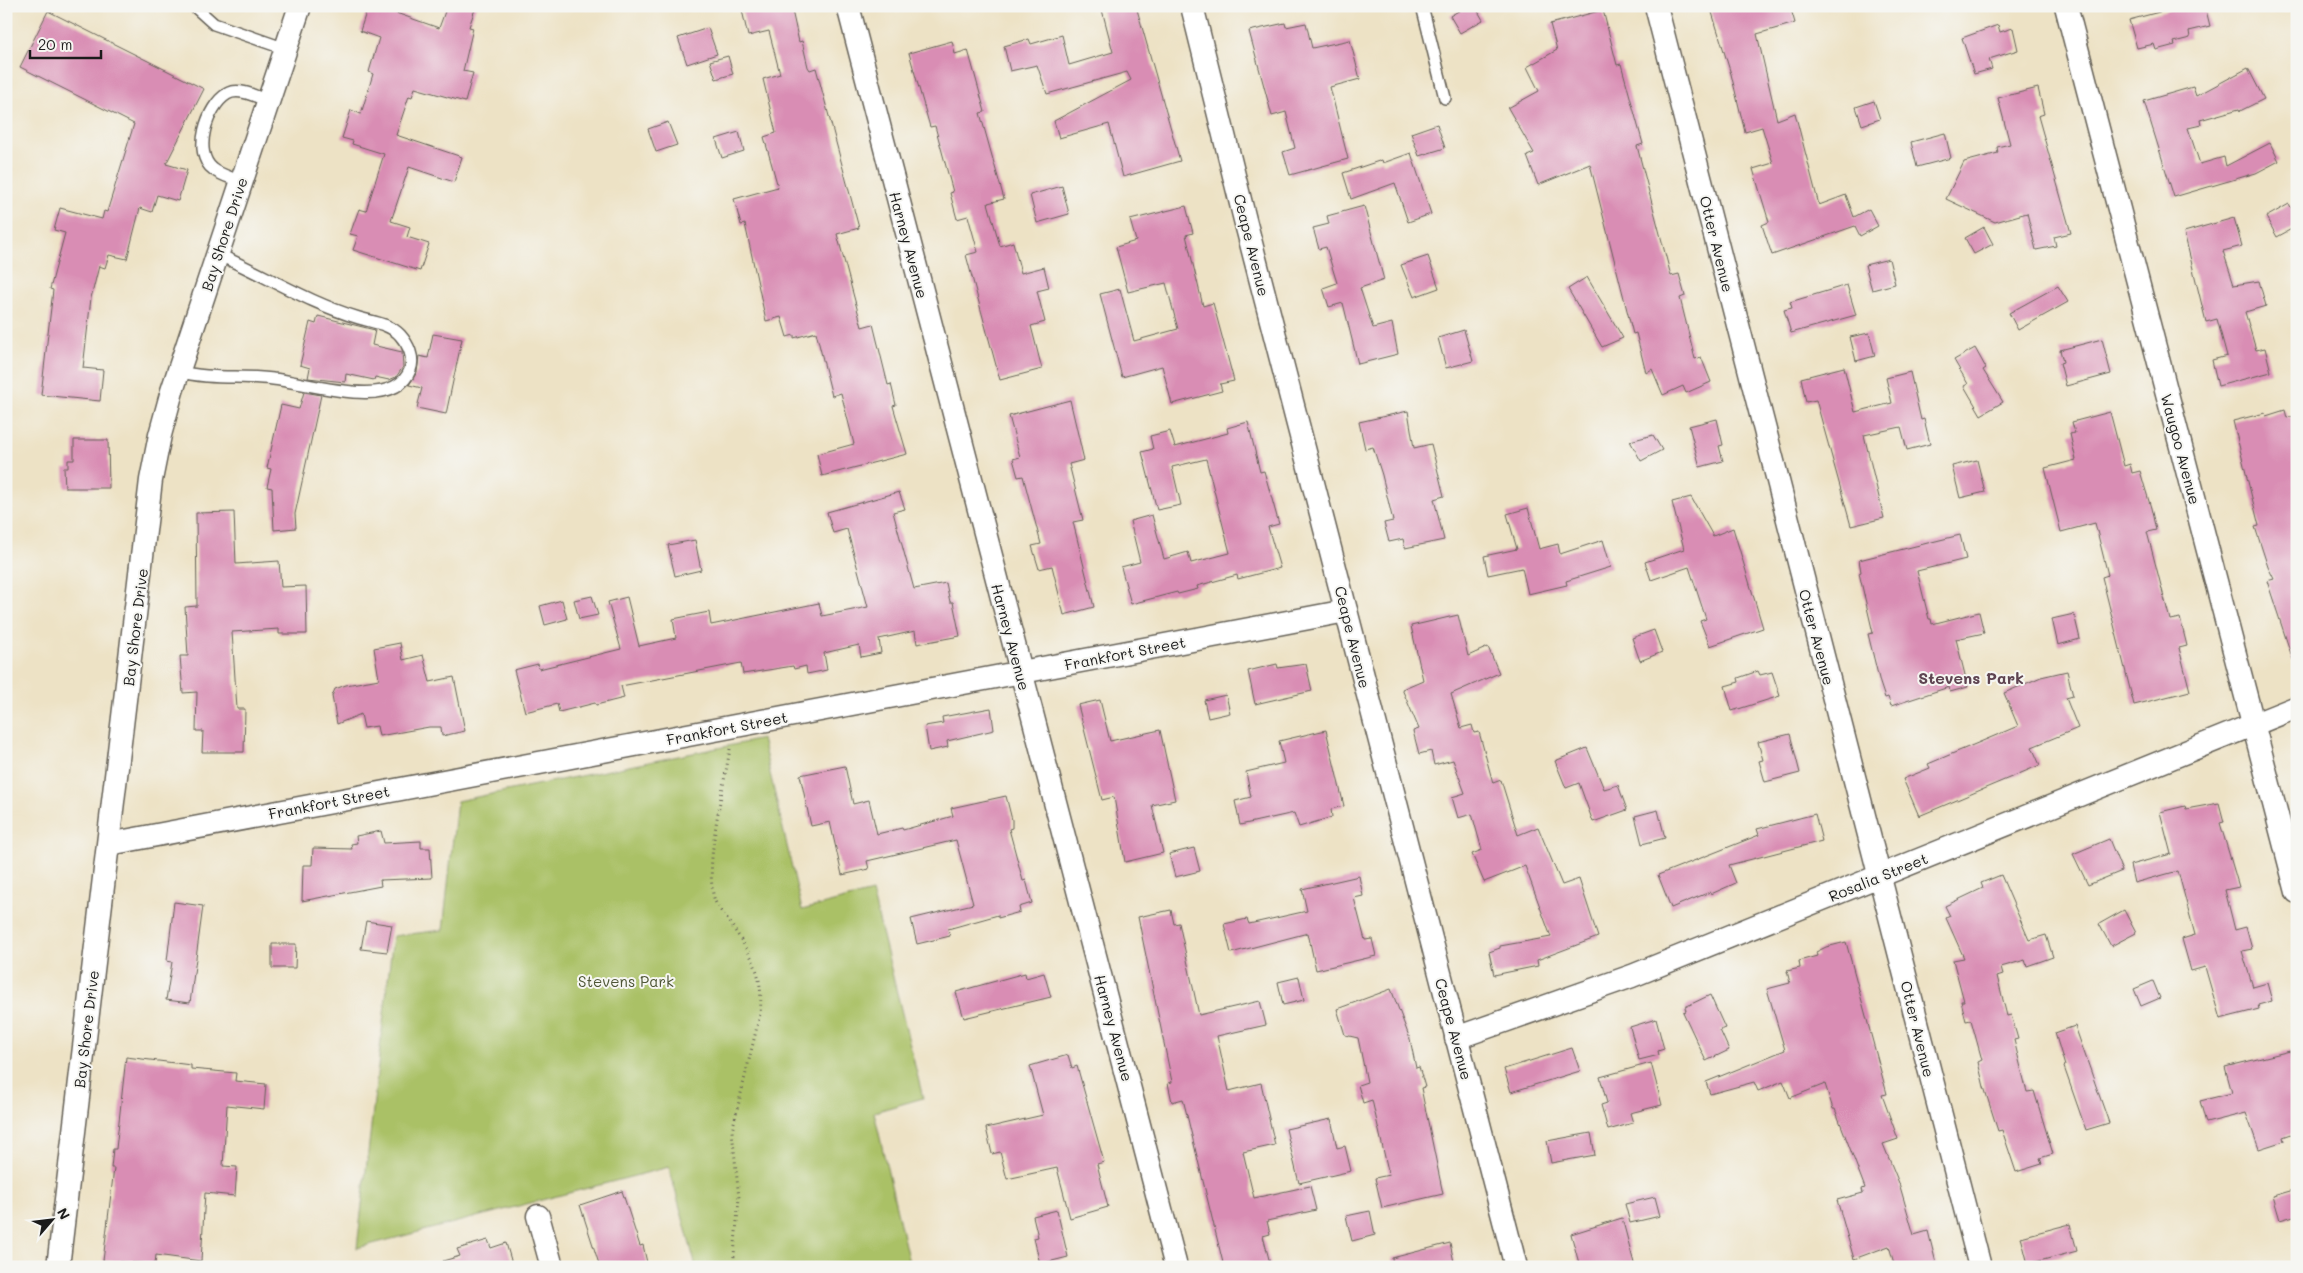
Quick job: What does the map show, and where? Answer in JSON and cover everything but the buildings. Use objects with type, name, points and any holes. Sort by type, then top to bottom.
[{"type":"street","name":"Bay Shore Drive","points":[[58,1267],[151,480],[160,435],[178,371],[300,6]]},
{"type":"street","name":"Harney Avenue","points":[[848,6],[1176,1267]]},
{"type":"street","name":"Ceape Avenue","points":[[1192,6],[1516,1267]]},
{"type":"street","name":"Otter Avenue","points":[[1656,6],[1980,1267]]},
{"type":"street","name":"Waugoo Avenue","points":[[2066,6],[2297,892]]},
{"type":"street","name":"Frankfort Street","points":[[109,844],[1346,611]]},
{"type":"street","name":"Rosalia Street","points":[[1456,1038],[1632,976],[2297,707]]},
{"type":"street","points":[[538,1216],[552,1267]]},
{"type":"lane","points":[[194,6],[214,24],[286,49]]},
{"type":"lane","points":[[1422,6],[1445,98]]},
{"type":"lane","points":[[241,182],[212,169],[203,150],[204,129],[213,108],[228,94],[242,92],[268,101]]},
{"type":"lane","points":[[178,371],[195,376],[272,378],[358,394],[380,392],[403,382],[411,369],[408,344],[392,328],[323,305],[217,254]]},
{"type":"path","points":[[732,1267],[739,1198],[732,1131],[760,1014],[762,996],[760,978],[753,958],[716,902],[711,883],[712,860],[734,726]]},
{"type":"green space","name":"Stevens Park","points":[[762,739],[802,910],[872,892],[923,1098],[874,1112],[910,1267],[696,1267],[669,1167],[357,1248],[393,936],[443,930],[457,801]]},
{"type":"district","name":"Stevens Park","points":[[1971,677]]}]
